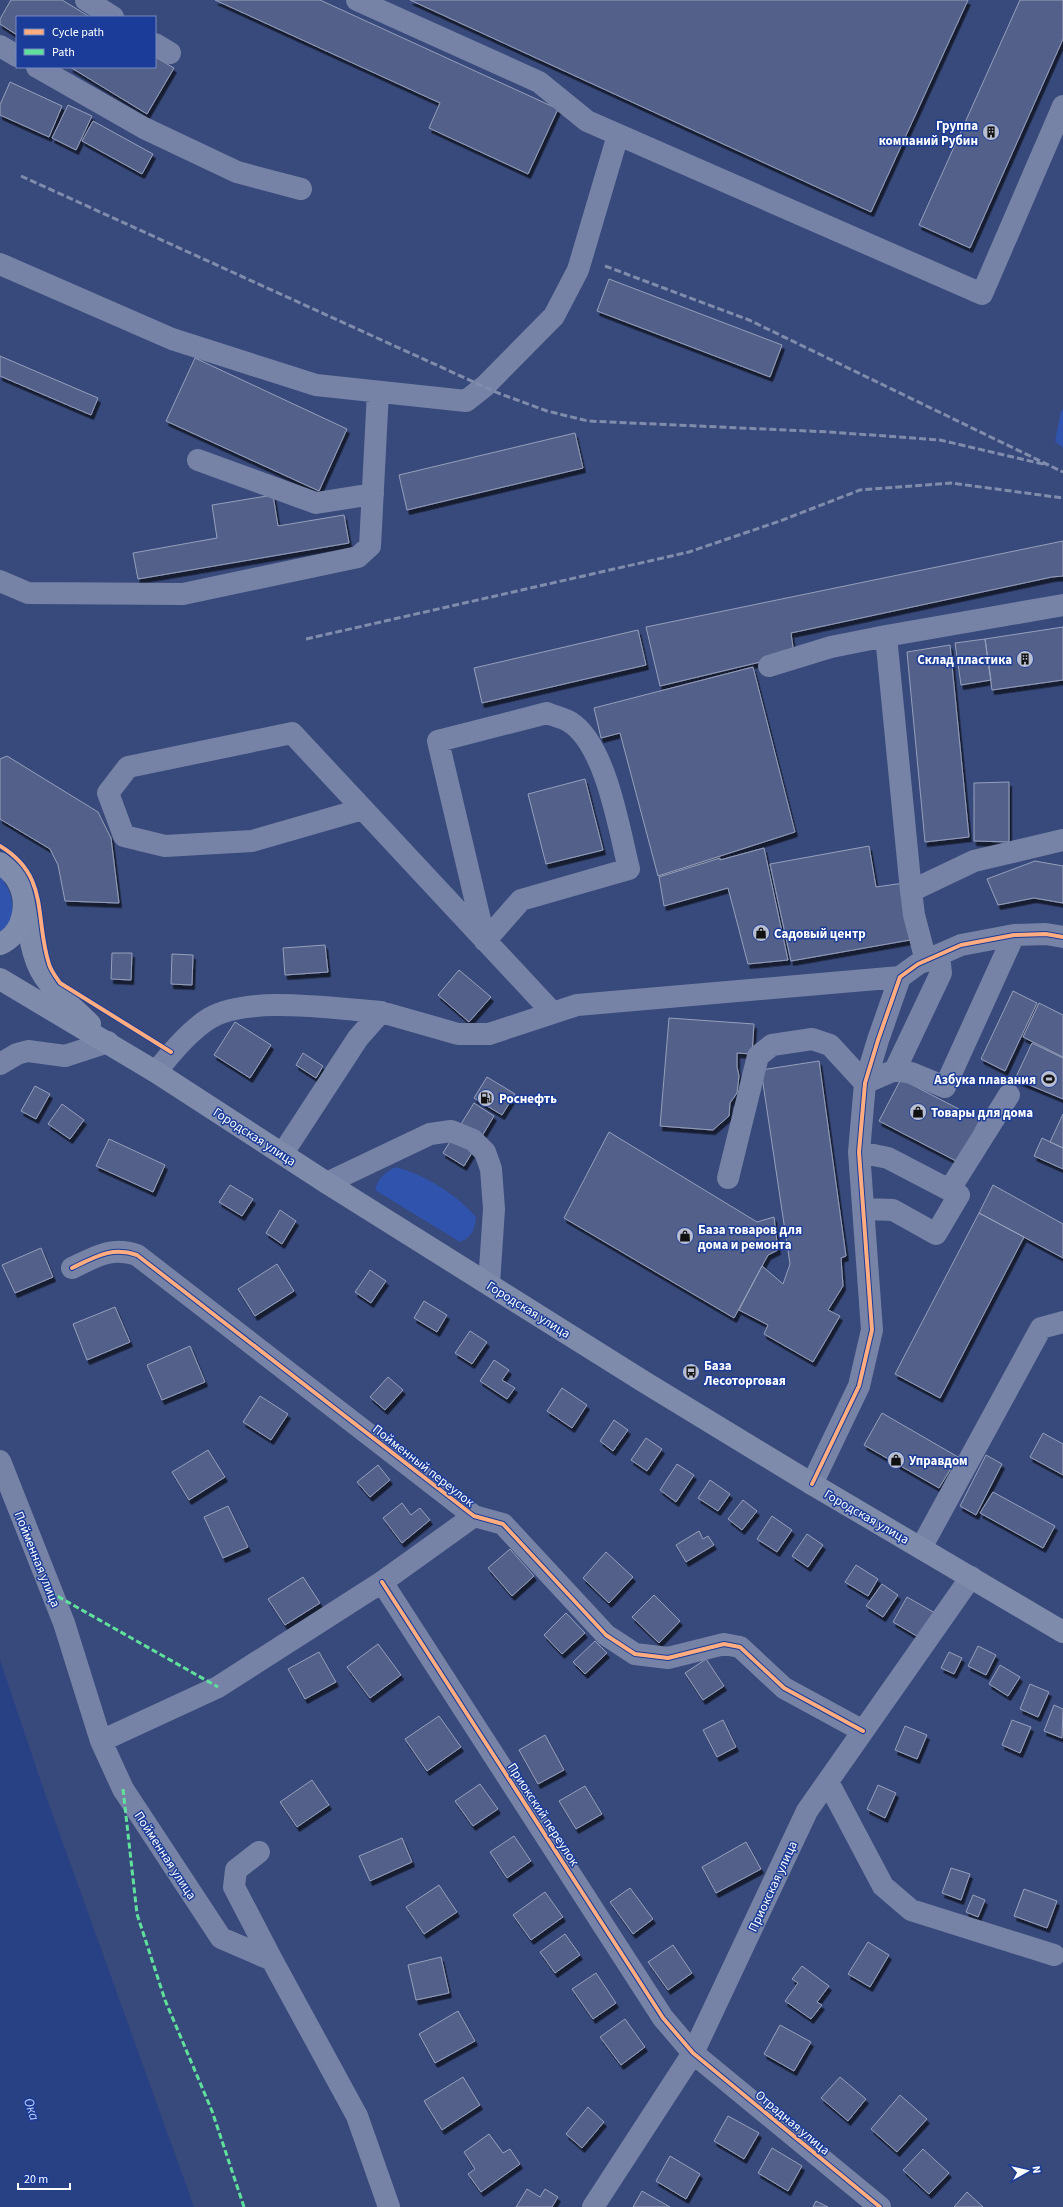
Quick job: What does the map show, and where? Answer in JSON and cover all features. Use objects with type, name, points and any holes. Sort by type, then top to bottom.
[{"type":"highway","points":[[0,862],[17,880],[24,899],[24,914],[20,925],[14,934],[0,944]]},
{"type":"main road","points":[[24,899],[34,954],[48,982],[108,1042]]},
{"type":"main road","name":"Городская улица","points":[[0,979],[47,1008],[108,1042],[283,1153],[327,1183],[812,1484],[1063,1632]]},
{"type":"street","points":[[86,0],[111,16]]},
{"type":"street","points":[[357,0],[539,82],[587,121],[982,294],[1063,106]]},
{"type":"street","points":[[0,46],[16,55]]},
{"type":"street","points":[[39,68],[144,128],[237,172],[301,189]]},
{"type":"street","points":[[0,264],[172,339],[316,385],[466,401],[485,386],[554,316],[578,270],[618,135]]},
{"type":"street","points":[[0,581],[28,593],[183,594],[358,557],[370,546],[378,392]]},
{"type":"street","points":[[198,460],[316,503],[373,494]]},
{"type":"street","points":[[769,666],[831,647],[1063,605]]},
{"type":"street","points":[[886,636],[914,915],[932,958],[941,973],[895,1070]]},
{"type":"street","points":[[547,713],[570,722],[586,737],[606,776],[629,869],[522,900],[485,941],[438,741],[547,713]]},
{"type":"street","points":[[363,809],[252,840],[165,846],[124,836],[108,792],[128,767],[292,732],[552,1013]]},
{"type":"street","points":[[911,891],[974,861],[1063,840]]},
{"type":"street","points":[[865,1083],[895,1070],[911,1073],[945,1087],[1014,934]]},
{"type":"street","points":[[156,1072],[171,1052],[210,1018],[242,1007],[293,1006],[381,1012],[458,1034],[489,1034],[577,1005],[900,977],[932,958],[962,946],[1014,934],[1046,934],[1063,937]]},
{"type":"street","points":[[812,1484],[859,1386],[872,1330],[859,1152],[865,1083],[900,977]]},
{"type":"street","points":[[283,1153],[358,1038],[381,1012]]},
{"type":"street","points":[[728,1178],[758,1056],[772,1045],[812,1039],[830,1045],[865,1083]]},
{"type":"street","points":[[0,1064],[7,1058],[28,1051],[65,1056],[108,1042]]},
{"type":"street","points":[[950,1189],[1009,1095]]},
{"type":"street","points":[[327,1183],[430,1134],[451,1131],[473,1140],[486,1152],[491,1170],[494,1209],[489,1284]]},
{"type":"street","points":[[859,1152],[888,1158],[959,1195],[936,1234],[893,1210],[864,1209]]},
{"type":"street","name":"Пойменный переулок","points":[[72,1268],[102,1254],[123,1250],[136,1254],[474,1516],[503,1524],[606,1635],[635,1654],[668,1658],[724,1644],[740,1647],[784,1688],[863,1731]]},
{"type":"street","points":[[921,1548],[1041,1328],[1063,1322]]},
{"type":"street","name":"Пойменная улица","points":[[0,1461],[64,1623],[101,1741],[123,1789],[221,1938],[272,1960]]},
{"type":"street","points":[[101,1741],[218,1687],[382,1582],[474,1516]]},
{"type":"street","name":"Приокская улица","points":[[593,2207],[694,2053],[807,1811],[971,1577]]},
{"type":"street","name":"Приокский переулок","points":[[382,1582],[663,2018],[694,2053]]},
{"type":"street","points":[[828,1782],[883,1886],[911,1910],[1054,1955]]},
{"type":"street","points":[[259,1852],[236,1870],[234,1887],[357,2116],[389,2207]]},
{"type":"street","name":"Отрадная улица","points":[[694,2053],[880,2207]]},
{"type":"shaded area","points":[[1063,409],[1063,448],[1055,441],[1061,411]]},
{"type":"shaded area","points":[[0,877],[9,890],[12,913],[6,927],[0,933]]},
{"type":"shaded area","points":[[396,1167],[429,1180],[450,1193],[468,1209],[476,1217],[474,1229],[470,1235],[460,1242],[375,1190],[382,1176]]},
{"type":"water","name":"Ока","points":[[0,1660],[42,1785],[194,2207],[0,2207]]},
{"type":"building","points":[[11,0],[62,0],[88,16],[16,16],[16,34],[0,24],[0,19]]},
{"type":"building","points":[[215,0],[320,0],[558,109],[528,174],[429,128],[440,103]]},
{"type":"building","points":[[410,0],[968,0],[871,212]]},
{"type":"building","name":"Группа компаний Рубин","points":[[1020,0],[1063,0],[1063,39],[970,248],[919,225]]},
{"type":"building","points":[[156,58],[174,68],[147,114],[72,68],[156,68]]},
{"type":"building","points":[[10,82],[62,106],[49,137],[0,115],[0,105]]},
{"type":"building","points":[[68,105],[92,116],[76,150],[52,138]]},
{"type":"building","points":[[93,121],[153,154],[142,174],[82,141]]},
{"type":"building","points":[[609,279],[782,345],[770,377],[597,311]]},
{"type":"building","points":[[0,356],[98,398],[91,415],[0,376]]},
{"type":"building","points":[[195,358],[347,429],[319,491],[166,421]]},
{"type":"building","points":[[575,433],[583,468],[407,510],[399,475]]},
{"type":"building","points":[[273,495],[278,526],[344,515],[349,543],[138,579],[133,553],[217,538],[212,505]]},
{"type":"building","points":[[1063,541],[1063,576],[1052,577],[791,633],[794,654],[660,686],[646,627]]},
{"type":"building","name":"Склад пластика","points":[[1063,627],[1063,680],[992,690],[985,639]]},
{"type":"building","points":[[638,630],[646,665],[482,703],[474,668]]},
{"type":"building","points":[[985,639],[991,680],[961,685],[955,643]]},
{"type":"building","points":[[950,645],[969,837],[925,842],[907,652]]},
{"type":"building","points":[[753,667],[795,832],[658,876],[620,733],[601,738],[594,708]]},
{"type":"building","points":[[7,756],[98,812],[111,838],[119,903],[65,901],[58,865],[50,849],[0,819],[0,759]]},
{"type":"building","points":[[585,779],[603,850],[546,864],[528,794]]},
{"type":"building","points":[[1009,782],[1009,842],[974,841],[974,783]]},
{"type":"building","points":[[869,846],[876,887],[904,883],[910,940],[791,961],[770,864]]},
{"type":"building","name":"Садовый центр","points":[[764,848],[788,960],[748,964],[728,888],[664,906],[659,877],[720,858],[720,860]]},
{"type":"building","points":[[1035,861],[1063,866],[1063,903],[1034,898],[998,905],[987,879]]},
{"type":"building","points":[[325,945],[328,972],[285,975],[283,948]]},
{"type":"building","points":[[112,953],[132,953],[131,980],[111,979]]},
{"type":"building","points":[[172,954],[193,955],[192,985],[171,984]]},
{"type":"building","points":[[459,970],[491,997],[469,1022],[438,995]]},
{"type":"building","points":[[1013,991],[1037,1003],[1005,1071],[981,1059]]},
{"type":"building","points":[[1039,1003],[1063,1015],[1063,1057],[1023,1037]]},
{"type":"building","points":[[669,1018],[754,1024],[752,1054],[737,1053],[737,1067],[739,1076],[737,1093],[730,1103],[729,1116],[713,1130],[660,1126]]},
{"type":"building","points":[[235,1022],[271,1045],[250,1078],[214,1055]]},
{"type":"building","points":[[1032,1043],[1063,1058],[1063,1099],[1015,1079]]},
{"type":"building","points":[[303,1053],[323,1066],[316,1078],[296,1065]]},
{"type":"building","points":[[819,1061],[846,1256],[841,1258],[843,1286],[828,1310],[840,1316],[813,1362],[764,1334],[768,1325],[739,1310],[762,1266],[783,1284],[790,1264],[761,1070]]},
{"type":"building","points":[[487,1077],[515,1094],[502,1115],[474,1098]]},
{"type":"building","points":[[901,1079],[980,1120],[958,1162],[879,1121]]},
{"type":"building","points":[[35,1086],[50,1094],[36,1119],[21,1111]]},
{"type":"building","points":[[474,1103],[494,1116],[464,1166],[443,1153]]},
{"type":"building","points":[[62,1104],[84,1120],[70,1139],[48,1124]]},
{"type":"building","points":[[1063,1114],[1063,1148],[1050,1142]]},
{"type":"building","name":"База товаров для дома и ремонта","points":[[609,1132],[757,1222],[774,1217],[778,1250],[768,1255],[734,1318],[564,1218]]},
{"type":"building","points":[[1042,1138],[1063,1148],[1063,1169],[1034,1156]]},
{"type":"building","points":[[109,1139],[165,1165],[153,1192],[96,1166]]},
{"type":"building","points":[[230,1185],[253,1199],[242,1216],[219,1202]]},
{"type":"building","points":[[993,1185],[1063,1224],[1063,1258],[979,1213]]},
{"type":"building","points":[[280,1210],[296,1221],[282,1244],[266,1233]]},
{"type":"building","points":[[979,1213],[1024,1237],[940,1398],[895,1374]]},
{"type":"building","points":[[41,1248],[53,1277],[15,1293],[2,1265]]},
{"type":"building","points":[[277,1264],[294,1291],[255,1316],[238,1289]]},
{"type":"building","points":[[370,1270],[386,1281],[371,1303],[355,1292]]},
{"type":"building","points":[[424,1301],[447,1315],[437,1332],[414,1318]]},
{"type":"building","points":[[115,1307],[130,1342],[87,1360],[73,1324]]},
{"type":"building","points":[[470,1331],[487,1342],[472,1364],[455,1353]]},
{"type":"building","points":[[190,1346],[205,1382],[162,1400],[147,1365]]},
{"type":"building","points":[[494,1360],[509,1370],[502,1380],[515,1388],[507,1399],[480,1381]]},
{"type":"building","points":[[388,1377],[403,1390],[385,1410],[370,1397]]},
{"type":"building","points":[[562,1388],[587,1405],[572,1428],[547,1411]]},
{"type":"building","points":[[260,1396],[288,1414],[271,1440],[243,1422]]},
{"type":"building","points":[[882,1413],[958,1457],[939,1488],[864,1445]]},
{"type":"building","points":[[614,1420],[628,1430],[613,1451],[600,1441]]},
{"type":"building","points":[[1043,1433],[1063,1444],[1063,1475],[1030,1457]]},
{"type":"building","points":[[646,1438],[662,1449],[647,1471],[631,1460]]},
{"type":"building","points":[[208,1450],[225,1477],[189,1500],[172,1472]]},
{"type":"building","points":[[986,1455],[1002,1464],[976,1515],[960,1506]]},
{"type":"building","points":[[677,1464],[694,1475],[676,1502],[660,1490]]},
{"type":"building","points":[[378,1465],[390,1480],[370,1497],[357,1482]]},
{"type":"building","points":[[710,1480],[730,1494],[718,1511],[698,1498]]},
{"type":"building","points":[[993,1492],[1055,1526],[1043,1548],[980,1513]]},
{"type":"building","points":[[743,1500],[757,1511],[742,1530],[728,1519]]},
{"type":"building","points":[[402,1503],[411,1515],[420,1508],[430,1520],[402,1543],[383,1518]]},
{"type":"building","points":[[228,1506],[248,1547],[223,1558],[204,1517]]},
{"type":"building","points":[[772,1516],[792,1530],[777,1552],[757,1539]]},
{"type":"building","points":[[699,1531],[703,1539],[708,1536],[714,1545],[686,1562],[676,1545]]},
{"type":"building","points":[[807,1534],[823,1545],[808,1567],[792,1556]]},
{"type":"building","points":[[510,1549],[534,1576],[512,1596],[488,1568]]},
{"type":"building","points":[[606,1552],[633,1577],[609,1603],[583,1578]]},
{"type":"building","points":[[856,1565],[878,1579],[868,1596],[845,1582]]},
{"type":"building","points":[[303,1577],[320,1603],[285,1625],[268,1599]]},
{"type":"building","points":[[882,1584],[898,1595],[883,1617],[866,1606]]},
{"type":"building","points":[[654,1595],[680,1621],[659,1643],[632,1617]]},
{"type":"building","points":[[907,1597],[935,1613],[920,1638],[893,1622]]},
{"type":"building","points":[[566,1613],[585,1633],[562,1654],[544,1635]]},
{"type":"building","points":[[595,1641],[607,1653],[585,1674],[573,1662]]},
{"type":"building","points":[[378,1644],[401,1675],[370,1698],[347,1667]]},
{"type":"building","points":[[978,1646],[996,1655],[986,1675],[968,1666]]},
{"type":"building","points":[[319,1652],[336,1682],[305,1699],[288,1669]]},
{"type":"building","points":[[949,1652],[962,1658],[954,1674],[941,1668]]},
{"type":"building","points":[[706,1659],[724,1686],[703,1700],[685,1673]]},
{"type":"building","points":[[1000,1665],[1020,1677],[1008,1696],[989,1684]]},
{"type":"building","points":[[1030,1684],[1049,1692],[1038,1717],[1020,1709]]},
{"type":"building","points":[[1054,1705],[1063,1709],[1062,1738],[1044,1731]]},
{"type":"building","points":[[439,1716],[461,1747],[427,1771],[405,1739]]},
{"type":"building","points":[[723,1720],[736,1747],[717,1757],[703,1730]]},
{"type":"building","points":[[1012,1720],[1031,1727],[1020,1753],[1002,1745]]},
{"type":"building","points":[[905,1726],[927,1735],[917,1759],[895,1750]]},
{"type":"building","points":[[545,1735],[564,1770],[538,1784],[519,1750]]},
{"type":"building","points":[[312,1780],[329,1805],[297,1827],[280,1802]]},
{"type":"building","points":[[480,1784],[498,1809],[473,1826],[455,1801]]},
{"type":"building","points":[[878,1785],[896,1793],[885,1818],[867,1809]]},
{"type":"building","points":[[585,1786],[602,1814],[576,1829],[559,1801]]},
{"type":"building","points":[[514,1836],[531,1861],[507,1878],[490,1852]]},
{"type":"building","points":[[402,1838],[412,1862],[370,1881],[359,1856]]},
{"type":"building","points":[[746,1842],[761,1869],[716,1893],[702,1867]]},
{"type":"building","points":[[951,1868],[970,1874],[961,1900],[942,1893]]},
{"type":"building","points":[[439,1885],[457,1912],[424,1934],[406,1907]]},
{"type":"building","points":[[630,1888],[653,1919],[633,1934],[610,1902]]},
{"type":"building","points":[[1024,1889],[1057,1901],[1047,1928],[1014,1916]]},
{"type":"building","points":[[545,1892],[563,1917],[531,1940],[513,1915]]},
{"type":"building","points":[[973,1895],[985,1900],[978,1917],[966,1912]]},
{"type":"building","points":[[565,1934],[580,1955],[555,1973],[540,1952]]},
{"type":"building","points":[[868,1942],[889,1955],[870,1987],[848,1974]]},
{"type":"building","points":[[673,1945],[692,1973],[668,1990],[648,1962]]},
{"type":"building","points":[[441,1957],[449,1993],[416,2000],[408,1965]]},
{"type":"building","points":[[802,1966],[829,1986],[817,2002],[822,2005],[811,2019],[785,2001],[798,1983],[792,1979]]},
{"type":"building","points":[[596,1973],[616,2003],[593,2019],[572,1989]]},
{"type":"building","points":[[458,2011],[475,2041],[435,2063],[419,2034]]},
{"type":"building","points":[[625,2019],[645,2047],[621,2065],[600,2037]]},
{"type":"building","points":[[780,2025],[811,2042],[794,2071],[764,2054]]},
{"type":"building","points":[[463,2077],[480,2105],[442,2130],[424,2101]]},
{"type":"building","points":[[840,2077],[866,2099],[848,2121],[821,2098]]},
{"type":"building","points":[[900,2095],[927,2119],[897,2152],[871,2129]]},
{"type":"building","points":[[588,2107],[604,2122],[582,2148],[566,2134]]},
{"type":"building","points":[[728,2116],[759,2133],[744,2159],[714,2141]]},
{"type":"building","points":[[489,2134],[503,2153],[510,2149],[520,2164],[481,2192],[468,2174],[475,2169],[464,2152]]},
{"type":"building","points":[[772,2148],[802,2166],[788,2191],[758,2173]]},
{"type":"building","points":[[923,2149],[949,2173],[929,2194],[903,2170]]},
{"type":"building","points":[[670,2156],[700,2174],[686,2199],[656,2181]]},
{"type":"building","points":[[527,2189],[540,2197],[545,2189],[558,2197],[552,2207],[516,2207]]},
{"type":"building","points":[[642,2191],[670,2207],[633,2207]]},
{"type":"building","points":[[967,2192],[983,2207],[954,2207]]},
{"type":"building","points":[[816,2201],[828,2207],[813,2207]]},
{"type":"railway","points":[[21,176],[498,393],[547,411],[588,421],[830,432],[940,440],[1047,465]]},
{"type":"railway","points":[[605,266],[749,320],[1063,472]]},
{"type":"railway","points":[[306,639],[689,552],[780,521],[860,490],[951,483],[1063,498]]},
{"type":"marked path","points":[[50,1592],[218,1687]]},
{"type":"marked path","points":[[123,1789],[137,1914],[165,2000],[212,2111],[244,2207]]},
{"type":"cycle path","points":[[0,846],[16,858],[27,870],[34,884],[49,964],[52,972],[60,983],[171,1052]]},
{"type":"cycle path","points":[[812,1484],[859,1386],[872,1330],[859,1152],[865,1083],[900,977],[918,964],[961,945],[1014,935],[1046,934],[1063,937]]},
{"type":"cycle path","points":[[72,1268],[96,1257],[112,1252],[137,1255],[474,1516],[503,1524],[606,1635],[635,1654],[668,1658],[724,1644],[740,1647],[784,1688],[863,1731]]},
{"type":"cycle path","points":[[382,1582],[663,2018],[693,2053],[880,2207]]},
{"type":"place","name":"Группа компаний Рубин","points":[[991,132]]},
{"type":"place","name":"Склад пластика","points":[[1025,659]]},
{"type":"place","name":"Садовый центр","points":[[761,933]]},
{"type":"place","name":"Азбука плавания","points":[[1049,1079]]},
{"type":"place","name":"Роснефть","points":[[486,1098]]},
{"type":"place","name":"Товары для дома","points":[[918,1112]]},
{"type":"place","name":"База товаров для дома и ремонта","points":[[685,1236]]},
{"type":"place","name":"База Лесоторговая","points":[[691,1372]]},
{"type":"place","name":"Управдом","points":[[896,1460]]}]
